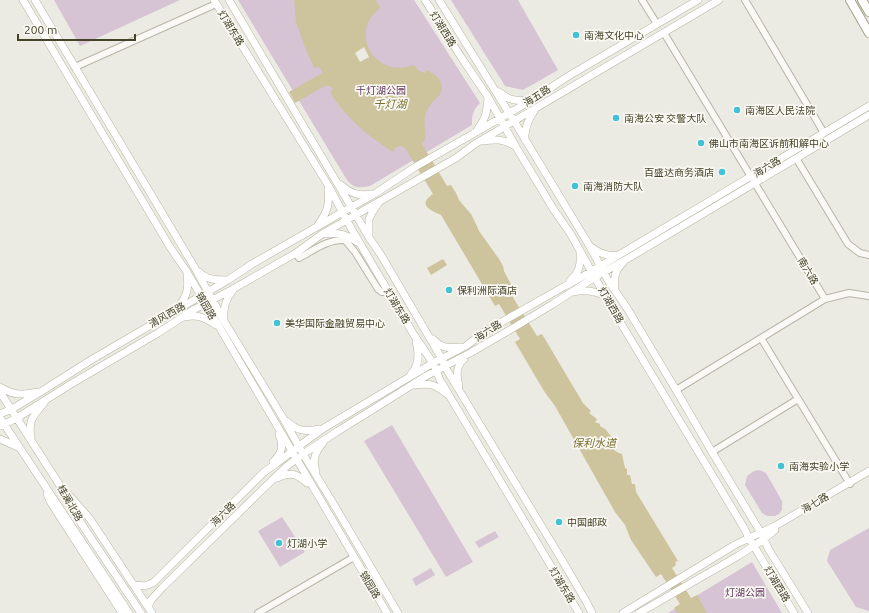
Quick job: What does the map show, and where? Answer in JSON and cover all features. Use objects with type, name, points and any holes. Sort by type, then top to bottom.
[{"type":"highway","points":[[850,0],[869,33]]},
{"type":"highway","points":[[862,0],[869,12]]},
{"type":"main road","name":"锦园路","points":[[23,0],[186,272],[387,613]]},
{"type":"main road","name":"锦园路","points":[[35,0],[398,613]]},
{"type":"main road","name":"灯湖东路","points":[[229,0],[592,613]]},
{"type":"main road","name":"灯湖西路","points":[[425,0],[488,97],[554,210],[570,233],[744,528],[748,538],[794,613]]},
{"type":"main road","name":"灯湖西路","points":[[439,0],[496,90],[589,245],[609,282],[616,290],[676,390],[770,552],[808,613]]},
{"type":"main road","name":"海五路","points":[[376,193],[415,166],[474,134],[544,93],[572,74],[698,0]]},
{"type":"main road","name":"清风西路","points":[[1,423],[17,418],[158,333],[180,318],[233,290],[296,253],[322,234],[456,158],[505,126],[719,0]]},
{"type":"main road","name":"灯湖东路","points":[[215,2],[328,186],[388,292],[433,363],[450,396],[578,612]]},
{"type":"main road","points":[[496,90],[508,99],[521,101],[532,100]]},
{"type":"main road","points":[[474,134],[486,115],[488,97]]},
{"type":"main road","name":"海六路","points":[[150,610],[151,600],[162,588],[270,482],[287,466],[303,454],[410,386],[554,304],[594,274],[753,180],[824,133],[869,106]]},
{"type":"main road","points":[[526,140],[525,134],[527,124],[530,116],[536,108]]},
{"type":"main road","name":"海六路","points":[[753,180],[796,158],[869,115]]},
{"type":"main road","points":[[479,142],[500,139],[516,146]]},
{"type":"main road","points":[[336,181],[347,191],[354,194],[366,195],[376,193]]},
{"type":"main road","points":[[318,226],[328,207],[328,186]]},
{"type":"main road","name":"清风西路","points":[[0,414],[12,410],[91,360],[228,280],[252,264],[376,193]]},
{"type":"main road","points":[[370,239],[369,219],[381,201]]},
{"type":"main road","points":[[322,234],[340,233],[361,244]]},
{"type":"main road","points":[[589,245],[600,253],[625,256],[615,276],[616,290]]},
{"type":"main road","points":[[565,286],[571,281],[579,269],[581,264],[580,251]]},
{"type":"main road","points":[[195,268],[205,277],[211,279],[228,280]]},
{"type":"main road","points":[[174,311],[187,294],[188,282],[186,272]]},
{"type":"main road","name":"海六路","points":[[134,585],[144,587],[154,582],[264,472],[277,464],[324,428],[405,379],[466,346],[484,332],[526,308],[571,283],[594,274]]},
{"type":"main road","points":[[224,321],[224,306],[233,290]]},
{"type":"main road","points":[[569,293],[580,290],[588,290],[606,296]]},
{"type":"main road","points":[[180,318],[188,316],[204,317],[218,326]]},
{"type":"main road","points":[[424,329],[437,344],[442,347],[448,348],[466,346]]},
{"type":"main road","points":[[405,379],[414,371],[419,358],[414,335]]},
{"type":"main road","points":[[422,346],[429,346],[432,342]]},
{"type":"main road","points":[[459,390],[457,373],[458,367],[461,361],[470,353]]},
{"type":"main road","points":[[410,386],[432,384],[450,396]]},
{"type":"main road","points":[[0,386],[14,394],[42,392]]},
{"type":"main road","name":"桂澜北路","points":[[0,392],[59,484],[74,511],[141,613]]},
{"type":"main road","points":[[31,440],[30,424],[32,418],[48,398]]},
{"type":"main road","points":[[283,418],[292,426],[302,431],[324,428]]},
{"type":"main road","points":[[264,472],[278,456],[281,450],[281,440],[275,422]]},
{"type":"main road","name":"桂澜北路","points":[[1,423],[19,447],[130,613]]},
{"type":"main road","points":[[320,481],[314,465],[314,458],[316,452],[328,437]]},
{"type":"main road","points":[[0,439],[19,447]]},
{"type":"main road","name":"海七路","points":[[762,536],[778,525],[869,472]]},
{"type":"main road","points":[[270,482],[289,474],[295,474],[312,486]]},
{"type":"main road","points":[[59,484],[90,519],[150,610]]},
{"type":"main road","points":[[44,485],[52,506],[120,611]]},
{"type":"main road","points":[[623,613],[748,538],[762,536]]},
{"type":"main road","points":[[639,613],[754,546],[762,536]]},
{"type":"main road","points":[[586,601],[599,613]]},
{"type":"street","points":[[642,0],[657,24]]},
{"type":"street","points":[[745,0],[824,133]]},
{"type":"street","points":[[75,67],[215,2]]},
{"type":"street","name":"南六路","points":[[664,33],[825,298]]},
{"type":"street","points":[[796,158],[848,244],[860,253],[869,255]]},
{"type":"street","points":[[296,253],[299,258],[336,240],[345,240],[355,252],[378,289],[382,292],[388,292]]},
{"type":"street","points":[[676,390],[825,298],[849,293],[869,296]]},
{"type":"street","points":[[761,338],[850,484]]},
{"type":"street","points":[[712,452],[798,399]]},
{"type":"street","points":[[258,613],[354,557]]},
{"type":"green space","points":[[54,0],[180,0],[80,46]]},
{"type":"green space","name":"千灯湖公园","points":[[238,0],[414,0],[480,103],[473,113],[472,125],[370,186],[360,187],[352,185],[347,180]]},
{"type":"green space","points":[[451,0],[518,0],[558,70],[523,90],[505,86]]},
{"type":"green space","points":[[392,425],[473,562],[446,577],[364,441]]},
{"type":"green space","points":[[758,470],[766,473],[782,501],[782,510],[775,516],[767,516],[762,513],[745,485],[747,476]]},
{"type":"green space","points":[[282,517],[305,552],[280,567],[258,531]]},
{"type":"green space","points":[[869,528],[869,611],[856,607],[827,561],[830,550]]},
{"type":"green space","points":[[495,531],[499,537],[479,548],[475,542]]},
{"type":"green space","name":"灯湖公园","points":[[752,562],[782,613],[668,613]]},
{"type":"green space","points":[[431,568],[435,575],[416,586],[412,579]]},
{"type":"water","points":[[294,0],[376,0],[380,8],[370,19],[366,30],[367,44],[370,51],[385,65],[395,68],[403,68],[414,65],[420,71],[426,73],[426,70],[439,79],[442,90],[440,95],[428,108],[426,113],[425,138],[422,144],[447,186],[451,185],[459,200],[471,214],[479,231],[499,259],[516,293],[512,296],[537,336],[542,334],[583,403],[591,411],[589,413],[597,419],[595,422],[600,424],[600,426],[611,436],[611,442],[614,450],[622,454],[625,468],[627,469],[627,475],[630,475],[632,484],[635,484],[636,492],[678,561],[675,562],[676,565],[672,568],[691,598],[697,595],[707,613],[677,613],[674,608],[680,604],[661,574],[656,577],[631,540],[625,525],[615,512],[555,406],[544,391],[515,342],[520,339],[499,304],[495,306],[441,215],[427,207],[426,201],[433,194],[405,148],[401,146],[395,148],[393,152],[366,133],[345,113],[330,92],[333,89],[330,86],[323,87],[295,103],[289,92],[321,74],[322,71],[319,67],[314,68],[304,45],[296,22]]},
{"type":"water","points":[[443,259],[447,265],[431,275],[427,268]]},
{"type":"pier","points":[[364,47],[369,57],[360,62],[355,53]]},
{"type":"place","name":"南海文化中心","points":[[576,35]]},
{"type":"place","name":"南海区人民法院","points":[[737,110]]},
{"type":"place","name":"南海公安 交警大队","points":[[616,118]]},
{"type":"place","name":"佛山市南海区诉前和解中心","points":[[701,143]]},
{"type":"place","name":"百盛达商务酒店","points":[[722,172]]},
{"type":"place","name":"南海消防大队","points":[[575,186]]},
{"type":"place","name":"保利洲际酒店","points":[[449,290]]},
{"type":"place","name":"美华国际金融贸易中心","points":[[277,323]]},
{"type":"place","name":"南海实验小学","points":[[781,466]]},
{"type":"place","name":"中国邮政","points":[[559,522]]},
{"type":"place","name":"灯湖小学","points":[[279,543]]},
{"type":"water label","name":"千灯湖","points":[[390,104]]},
{"type":"water label","name":"保利水道","points":[[594,443]]}]
